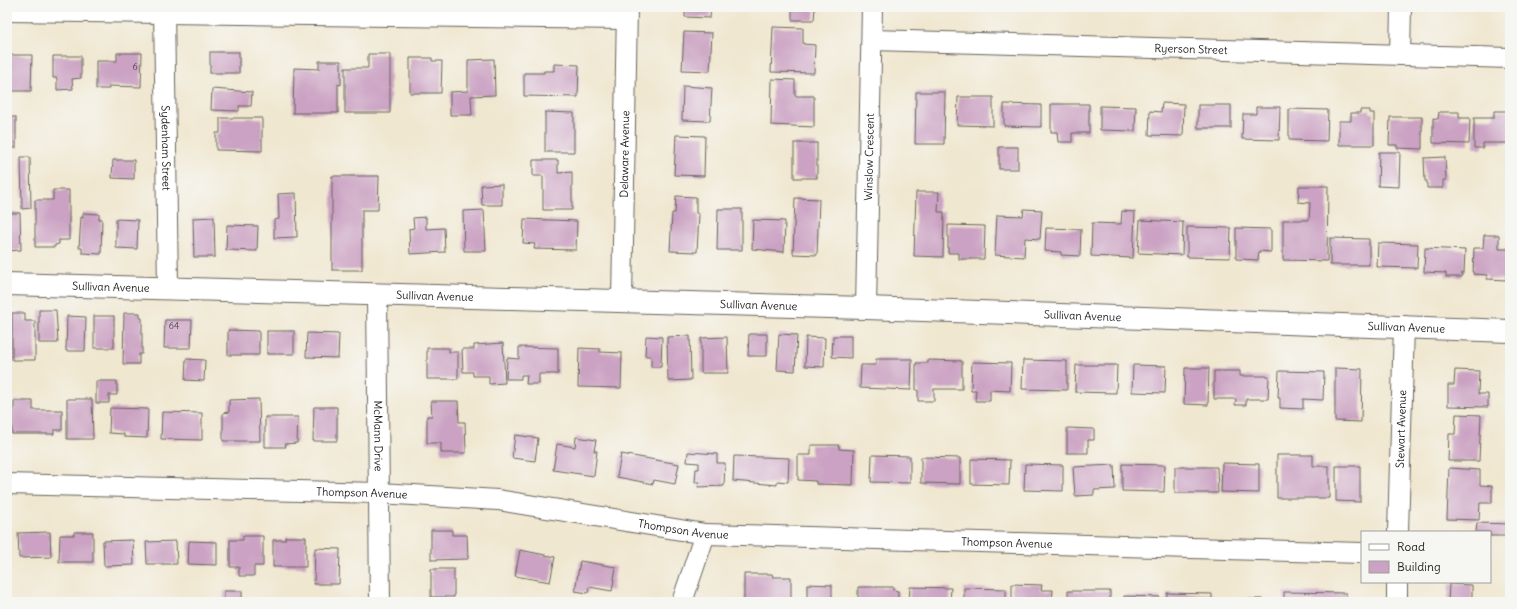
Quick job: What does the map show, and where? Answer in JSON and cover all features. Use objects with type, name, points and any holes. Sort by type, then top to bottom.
[{"type":"street","name":"Winslow Crescent","points":[[866,308],[872,7]]},
{"type":"street","points":[[1400,55],[1401,7]]},
{"type":"street","points":[[7,11],[164,9],[627,13]]},
{"type":"street","name":"Sydenham Street","points":[[164,9],[168,288]]},
{"type":"street","name":"Delaware Avenue","points":[[622,301],[627,13]]},
{"type":"street","name":"Ryerson Street","points":[[872,40],[1510,58]]},
{"type":"street","name":"Sullivan Avenue","points":[[7,284],[866,308],[1404,326],[1510,331]]},
{"type":"street","name":"McMann Drive","points":[[377,295],[380,602]]},
{"type":"street","name":"Stewart Avenue","points":[[1398,531],[1404,326]]},
{"type":"street","name":"Thompson Avenue","points":[[7,484],[379,493],[498,500],[705,534],[1361,553]]},
{"type":"street","points":[[682,602],[705,534]]},
{"type":"street","points":[[1397,583],[1397,602]]},
{"type":"building","points":[[685,7],[711,7],[710,18],[685,17]]},
{"type":"building","points":[[792,7],[815,7],[814,20],[792,20]]},
{"type":"building","points":[[773,27],[803,28],[803,44],[815,45],[814,73],[771,72]]},
{"type":"building","points":[[684,32],[712,33],[710,71],[682,70]]},
{"type":"building","points":[[210,52],[239,52],[239,73],[210,73]]},
{"type":"building","points":[[117,53],[142,53],[141,87],[109,86],[109,89],[96,89],[96,61],[117,61]]},
{"type":"building","points":[[368,54],[390,54],[390,113],[345,113],[345,68],[368,68]]},
{"type":"building","points":[[7,55],[32,55],[31,91],[7,91]]},
{"type":"building","points":[[53,56],[81,56],[81,78],[72,79],[73,89],[57,90],[57,78],[53,78]]},
{"type":"building","points":[[410,58],[432,58],[432,61],[442,61],[441,93],[410,93]]},
{"type":"building","points":[[494,59],[495,95],[471,96],[472,115],[450,115],[450,92],[468,91],[468,60]]},
{"type":"building","points":[[319,61],[341,61],[341,85],[338,84],[338,113],[293,113],[294,68],[319,69]]},
{"type":"building","points":[[554,64],[579,65],[578,97],[524,96],[524,73],[544,73],[544,71],[554,71]]},
{"type":"building","points":[[772,79],[795,80],[795,96],[814,96],[814,127],[771,125]]},
{"type":"building","points":[[683,86],[712,88],[710,121],[682,120]]},
{"type":"building","points":[[212,89],[252,92],[251,106],[239,106],[239,111],[211,110]]},
{"type":"building","points":[[916,92],[945,92],[944,144],[915,144]]},
{"type":"building","points":[[958,97],[993,97],[993,126],[957,125]]},
{"type":"building","points":[[1162,103],[1184,104],[1183,136],[1149,135],[1150,111],[1161,112]]},
{"type":"building","points":[[1004,104],[1041,105],[1041,127],[1004,126]]},
{"type":"building","points":[[1051,104],[1089,104],[1089,133],[1072,133],[1072,142],[1058,142],[1057,132],[1051,132]]},
{"type":"building","points":[[1198,105],[1231,105],[1231,128],[1198,128]]},
{"type":"building","points":[[1100,106],[1136,107],[1135,131],[1100,130]]},
{"type":"building","points":[[1256,107],[1280,107],[1279,140],[1242,139],[1243,114],[1256,114]]},
{"type":"building","points":[[1289,109],[1328,110],[1327,141],[1289,140]]},
{"type":"building","points":[[1360,110],[1370,110],[1370,113],[1374,113],[1374,145],[1339,145],[1339,121],[1351,121],[1351,113],[1360,113]]},
{"type":"building","points":[[1494,111],[1510,111],[1510,143],[1483,143],[1483,148],[1474,148],[1474,118],[1494,118]]},
{"type":"building","points":[[545,112],[574,113],[574,152],[545,152]]},
{"type":"building","points":[[1439,112],[1459,112],[1459,118],[1470,118],[1469,144],[1433,143],[1433,118],[1438,119]]},
{"type":"building","points":[[7,117],[16,117],[16,148],[7,148]]},
{"type":"building","points":[[1390,117],[1422,117],[1422,149],[1397,148],[1397,145],[1389,145]]},
{"type":"building","points":[[220,118],[262,118],[262,151],[216,150],[216,133],[220,133]]},
{"type":"building","points":[[676,135],[705,136],[704,176],[674,175]]},
{"type":"building","points":[[794,143],[817,143],[817,178],[794,178]]},
{"type":"building","points":[[999,147],[1018,147],[1018,169],[999,169]]},
{"type":"building","points":[[1379,152],[1400,152],[1399,187],[1378,186]]},
{"type":"building","points":[[21,157],[30,157],[31,208],[22,209]]},
{"type":"building","points":[[1445,157],[1446,180],[1443,180],[1443,188],[1427,188],[1427,181],[1425,181],[1424,158]]},
{"type":"building","points":[[113,160],[134,160],[134,179],[112,178]]},
{"type":"building","points":[[533,160],[558,160],[558,173],[572,172],[572,210],[543,210],[543,176],[533,176]]},
{"type":"building","points":[[332,176],[379,176],[378,210],[362,210],[362,270],[332,270]]},
{"type":"building","points":[[502,184],[502,205],[482,205],[481,185]]},
{"type":"building","points":[[1299,186],[1328,186],[1327,261],[1283,260],[1283,220],[1309,220],[1310,203],[1298,202]]},
{"type":"building","points":[[53,190],[69,190],[69,240],[59,240],[59,244],[55,245],[55,247],[35,247],[35,200],[53,200]]},
{"type":"building","points":[[916,192],[939,192],[938,212],[944,212],[943,257],[914,256]]},
{"type":"building","points":[[296,193],[297,237],[274,238],[274,220],[279,219],[278,194]]},
{"type":"building","points":[[676,196],[696,197],[696,213],[699,214],[697,252],[670,251],[672,213],[675,213]]},
{"type":"building","points":[[795,198],[819,199],[817,255],[793,254]]},
{"type":"building","points":[[718,209],[742,209],[742,250],[717,250]]},
{"type":"building","points":[[1024,209],[1042,210],[1040,239],[1025,238],[1024,257],[995,255],[997,215],[1023,216]]},
{"type":"building","points":[[484,210],[486,251],[464,251],[463,211]]},
{"type":"building","points":[[1122,211],[1135,212],[1133,258],[1091,256],[1092,223],[1121,224]]},
{"type":"building","points":[[7,213],[20,213],[21,250],[7,251]]},
{"type":"building","points":[[83,213],[99,214],[99,219],[102,219],[101,254],[82,253],[82,248],[79,248],[81,217],[83,218]]},
{"type":"building","points":[[214,217],[215,257],[194,257],[193,218]]},
{"type":"building","points":[[426,217],[426,229],[444,228],[445,252],[410,254],[409,229],[414,228],[413,218]]},
{"type":"building","points":[[116,219],[138,220],[137,249],[116,248]]},
{"type":"building","points":[[524,219],[577,221],[576,250],[534,249],[535,244],[523,243]]},
{"type":"building","points":[[753,220],[785,221],[784,252],[752,249]]},
{"type":"building","points":[[1140,220],[1183,222],[1182,255],[1138,253]]},
{"type":"building","points":[[227,225],[258,226],[257,251],[226,250]]},
{"type":"building","points":[[948,225],[985,226],[984,259],[959,259],[959,253],[948,253]]},
{"type":"building","points":[[1187,227],[1231,228],[1230,258],[1187,257]]},
{"type":"building","points":[[1046,228],[1081,229],[1080,256],[1061,255],[1061,252],[1045,251]]},
{"type":"building","points":[[1236,228],[1271,229],[1271,252],[1259,251],[1258,260],[1236,259]]},
{"type":"building","points":[[1484,235],[1499,235],[1499,249],[1510,249],[1510,276],[1506,276],[1506,280],[1487,279],[1487,275],[1473,274],[1474,248],[1483,248]]},
{"type":"building","points":[[1330,238],[1369,239],[1369,265],[1330,265]]},
{"type":"building","points":[[1378,243],[1418,244],[1417,268],[1377,267]]},
{"type":"building","points":[[1425,248],[1465,250],[1464,273],[1462,273],[1462,277],[1446,277],[1446,273],[1424,272]]},
{"type":"building","points":[[39,310],[56,310],[58,343],[39,343]]},
{"type":"building","points":[[12,313],[25,313],[25,321],[35,321],[35,360],[12,360]]},
{"type":"building","points":[[124,313],[140,313],[140,318],[142,318],[142,354],[139,354],[139,364],[123,364]]},
{"type":"building","points":[[67,316],[86,317],[85,351],[66,351]]},
{"type":"building","points":[[94,316],[114,316],[114,348],[94,348]]},
{"type":"building","points":[[165,320],[192,320],[191,348],[164,348]]},
{"type":"building","points":[[228,330],[259,331],[259,355],[228,355]]},
{"type":"building","points":[[267,331],[294,331],[294,354],[267,354]]},
{"type":"building","points":[[307,333],[339,334],[338,358],[306,357]]},
{"type":"building","points":[[749,334],[767,334],[767,356],[748,356]]},
{"type":"building","points":[[779,334],[797,335],[795,371],[777,370]]},
{"type":"building","points":[[646,336],[662,337],[661,367],[651,367],[651,356],[645,356]]},
{"type":"building","points":[[690,336],[691,380],[668,381],[667,337]]},
{"type":"building","points":[[833,336],[851,336],[851,358],[832,357]]},
{"type":"building","points":[[727,337],[728,373],[701,373],[701,338]]},
{"type":"building","points":[[806,337],[825,338],[824,367],[805,366]]},
{"type":"building","points":[[503,343],[505,383],[489,384],[489,376],[473,376],[473,372],[463,372],[462,349],[474,349],[474,345]]},
{"type":"building","points":[[519,347],[558,348],[558,374],[539,374],[539,384],[526,384],[527,375],[521,375],[521,379],[506,379],[507,358],[519,359]]},
{"type":"building","points":[[427,348],[449,348],[449,352],[458,352],[458,379],[427,379]]},
{"type":"building","points":[[579,348],[600,349],[600,352],[622,353],[621,388],[578,387]]},
{"type":"building","points":[[186,359],[205,360],[204,381],[185,380]]},
{"type":"building","points":[[876,359],[912,359],[911,390],[860,388],[861,365],[876,365]]},
{"type":"building","points":[[928,360],[962,361],[962,389],[934,389],[934,401],[918,401],[918,390],[916,390],[916,363],[928,363]]},
{"type":"building","points":[[1023,360],[1067,361],[1067,390],[1022,389]]},
{"type":"building","points":[[972,362],[1011,363],[1010,391],[990,390],[990,401],[975,401],[976,390],[971,390]]},
{"type":"building","points":[[1076,365],[1117,365],[1116,393],[1075,392]]},
{"type":"building","points":[[1133,365],[1166,366],[1165,393],[1132,392]]},
{"type":"building","points":[[1185,368],[1209,368],[1208,405],[1184,404]]},
{"type":"building","points":[[1335,368],[1362,369],[1361,422],[1335,421]]},
{"type":"building","points":[[1455,370],[1479,371],[1478,394],[1488,394],[1488,407],[1448,406],[1448,385],[1454,385]]},
{"type":"building","points":[[1214,371],[1240,371],[1240,376],[1269,376],[1268,399],[1246,399],[1246,405],[1235,405],[1236,399],[1214,399]]},
{"type":"building","points":[[1279,371],[1324,372],[1323,400],[1303,399],[1303,409],[1280,408],[1280,398],[1278,398]]},
{"type":"building","points":[[96,381],[117,381],[117,395],[109,395],[109,403],[96,403]]},
{"type":"building","points":[[67,399],[92,399],[93,439],[67,439]]},
{"type":"building","points":[[259,399],[260,441],[223,441],[223,413],[229,412],[229,400]]},
{"type":"building","points":[[14,401],[33,401],[33,410],[62,410],[62,430],[54,430],[54,434],[12,434],[11,410],[14,410]]},
{"type":"building","points":[[431,401],[458,401],[459,422],[465,422],[466,453],[441,453],[441,443],[427,443],[427,416],[432,416]]},
{"type":"building","points":[[314,407],[337,407],[337,441],[313,441]]},
{"type":"building","points":[[110,408],[148,409],[147,438],[124,437],[124,434],[109,433]]},
{"type":"building","points":[[162,412],[202,413],[202,440],[161,439]]},
{"type":"building","points":[[1456,414],[1481,415],[1479,461],[1448,461],[1449,434],[1455,434]]},
{"type":"building","points":[[265,417],[298,417],[297,443],[285,444],[286,447],[265,447]]},
{"type":"building","points":[[1067,428],[1094,429],[1094,440],[1088,440],[1088,453],[1067,453]]},
{"type":"building","points":[[515,435],[538,438],[535,461],[512,458]]},
{"type":"building","points":[[576,437],[596,440],[594,451],[597,451],[594,476],[553,470],[557,444],[575,447]]},
{"type":"building","points":[[811,445],[839,445],[839,449],[854,450],[853,485],[816,484],[816,481],[798,480],[798,455],[811,455]]},
{"type":"building","points":[[688,452],[717,454],[717,463],[725,463],[724,486],[698,487],[699,482],[695,482],[696,469],[699,469],[699,463],[687,462]]},
{"type":"building","points":[[621,454],[679,464],[675,484],[654,480],[653,484],[617,477]]},
{"type":"building","points":[[872,455],[910,456],[910,483],[871,482]]},
{"type":"building","points":[[1277,455],[1313,455],[1313,466],[1329,466],[1329,498],[1277,498]]},
{"type":"building","points":[[734,456],[789,458],[788,482],[777,481],[777,485],[733,481]]},
{"type":"building","points":[[921,457],[960,458],[960,484],[921,483]]},
{"type":"building","points":[[971,459],[1010,460],[1009,485],[971,484]]},
{"type":"building","points":[[1222,463],[1259,464],[1259,493],[1221,492]]},
{"type":"building","points":[[1025,464],[1063,465],[1063,491],[1024,490]]},
{"type":"building","points":[[1122,464],[1165,465],[1164,492],[1122,491]]},
{"type":"building","points":[[1114,465],[1115,489],[1094,490],[1094,495],[1075,496],[1073,467]]},
{"type":"building","points":[[1336,466],[1360,466],[1360,502],[1336,501]]},
{"type":"building","points":[[1175,467],[1217,467],[1218,493],[1175,493]]},
{"type":"building","points":[[1449,468],[1480,470],[1480,485],[1492,486],[1492,503],[1480,503],[1479,520],[1447,519]]},
{"type":"building","points":[[1477,523],[1510,524],[1510,536],[1491,536],[1491,531],[1476,531]]},
{"type":"building","points":[[431,530],[452,530],[452,535],[467,535],[468,559],[431,560]]},
{"type":"building","points":[[50,532],[51,557],[19,558],[18,533]]},
{"type":"building","points":[[74,532],[93,532],[93,562],[59,562],[60,535],[74,535]]},
{"type":"building","points":[[243,536],[263,536],[263,566],[254,566],[254,576],[239,576],[239,567],[230,567],[230,540],[243,540]]},
{"type":"building","points":[[285,537],[306,537],[306,567],[273,567],[273,540],[285,540]]},
{"type":"building","points":[[133,540],[134,565],[104,566],[103,541]]},
{"type":"building","points":[[176,541],[177,564],[147,564],[146,542]]},
{"type":"building","points":[[189,541],[217,542],[217,565],[188,564]]},
{"type":"building","points":[[315,548],[340,549],[339,584],[314,584]]},
{"type":"building","points":[[520,550],[555,557],[550,582],[515,576]]},
{"type":"building","points":[[580,561],[616,567],[612,591],[589,587],[588,593],[575,591]]},
{"type":"building","points":[[431,569],[454,569],[454,597],[431,597]]},
{"type":"building","points":[[744,574],[772,574],[773,577],[791,577],[791,601],[744,601]]},
{"type":"building","points":[[807,584],[832,585],[832,602],[807,602]]},
{"type":"building","points":[[1012,584],[1042,585],[1041,590],[1053,590],[1052,602],[1012,602]]},
{"type":"building","points":[[1449,584],[1472,585],[1472,602],[1448,602]]},
{"type":"building","points":[[858,587],[893,587],[893,590],[898,591],[898,602],[858,602]]},
{"type":"building","points":[[910,587],[951,588],[950,602],[909,602]]},
{"type":"building","points":[[964,588],[1006,589],[1006,602],[964,602]]},
{"type":"building","points":[[224,591],[242,591],[242,602],[224,602]]},
{"type":"building","points":[[1068,591],[1110,591],[1110,602],[1068,602]]},
{"type":"building","points":[[1284,592],[1346,593],[1346,602],[1284,602]]},
{"type":"building","points":[[1167,593],[1212,594],[1212,602],[1166,602]]},
{"type":"building","points":[[1124,596],[1160,597],[1160,602],[1123,602]]},
{"type":"building","points":[[1224,599],[1262,599],[1262,602],[1224,602]]}]
